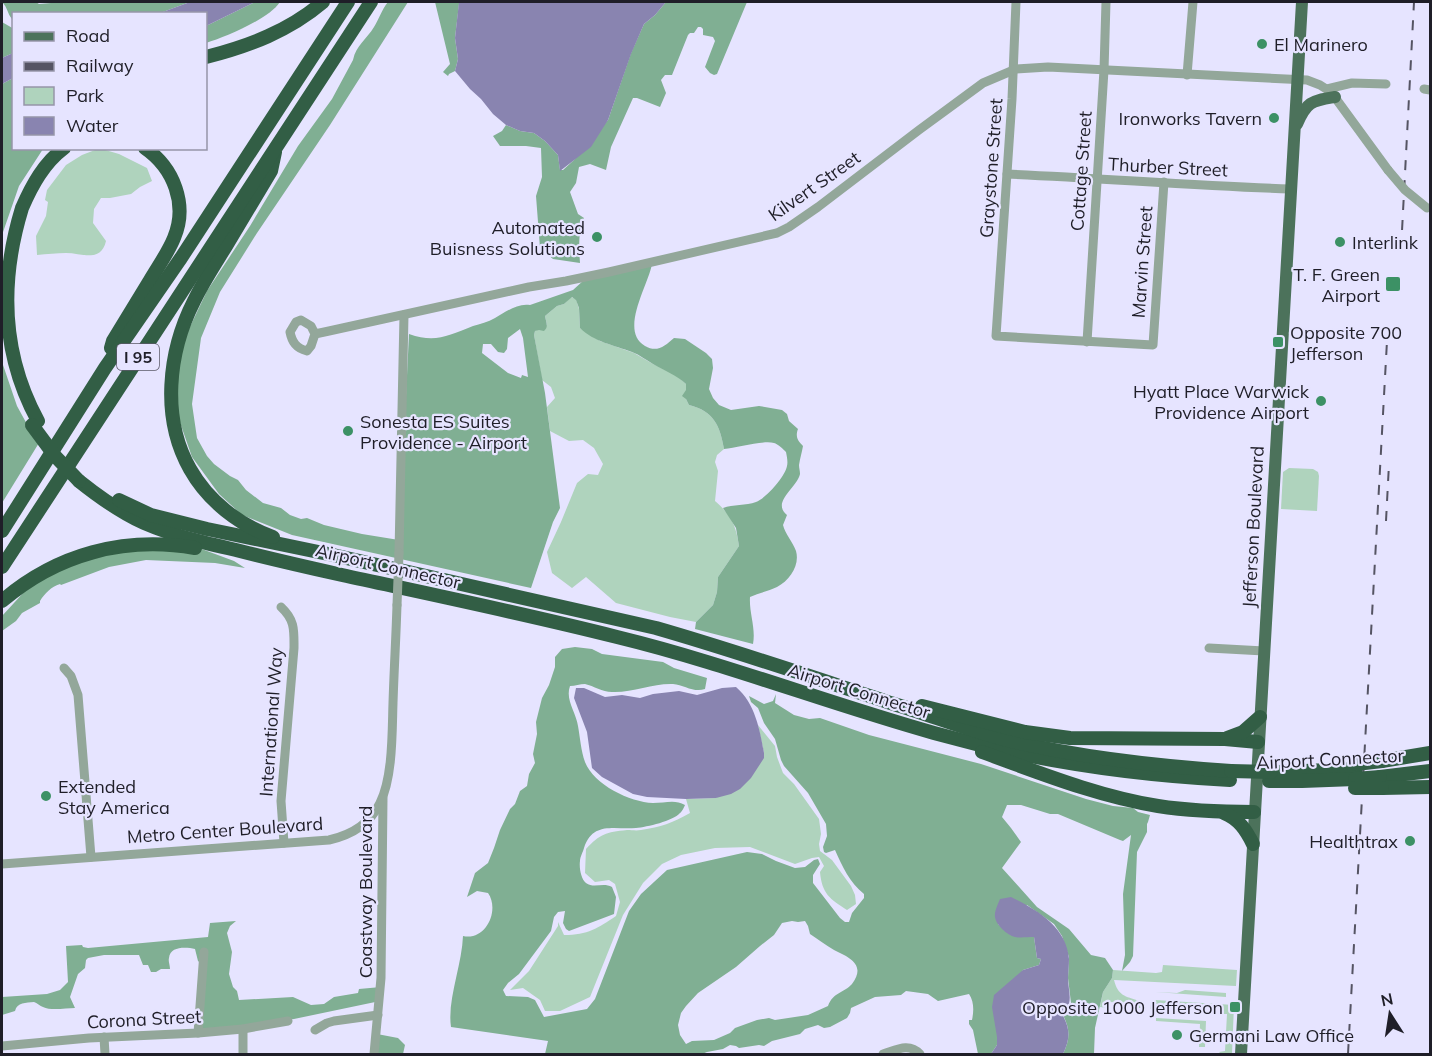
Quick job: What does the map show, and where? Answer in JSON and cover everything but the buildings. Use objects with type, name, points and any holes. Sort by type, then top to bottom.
[{"type":"highway","points":[[207,57],[267,37],[300,19],[323,2]]},
{"type":"highway","name":"I 95","points":[[2,531],[105,368],[181,258],[348,2]]},
{"type":"highway","name":"I 95","points":[[2,567],[371,2]]},
{"type":"highway","points":[[275,147],[271,171],[204,283],[184,324],[172,373],[173,418],[180,447],[189,466],[207,492],[222,507],[237,519],[263,533],[333,555]]},
{"type":"highway","points":[[2,248],[17,200],[47,150]]},
{"type":"highway","points":[[35,423],[11,354],[5,317],[5,279],[11,242],[25,202],[47,164],[62,150]]},
{"type":"highway","points":[[105,368],[112,341],[171,244],[178,225],[179,204],[174,183],[162,163],[147,150]]},
{"type":"highway","points":[[2,348],[13,387],[35,423],[81,478],[117,509],[158,528],[200,542],[286,562]]},
{"type":"highway","points":[[81,478],[120,501],[152,514],[225,533],[333,555]]},
{"type":"highway","points":[[2,601],[22,585],[61,564],[94,552],[130,545],[153,543],[176,545],[286,562]]},
{"type":"highway","name":"Airport Connector","points":[[333,555],[656,628],[963,727],[1035,746],[1156,765],[1272,778],[1314,771],[1355,775],[1431,771]]},
{"type":"highway","name":"Airport Connector","points":[[286,562],[666,649],[913,727],[1002,749],[1084,765],[1164,776],[1231,775]]},
{"type":"highway","points":[[869,695],[1055,736],[1086,739],[1225,739],[1258,742]]},
{"type":"highway","points":[[1225,739],[1243,732],[1260,717]]},
{"type":"highway","points":[[913,727],[1051,777],[1139,803],[1222,812],[1254,812]]},
{"type":"highway","points":[[1272,778],[1319,787],[1355,775],[1382,773],[1431,753]]},
{"type":"highway","name":"Airport Connector","points":[[1382,773],[1431,762]]},
{"type":"highway","points":[[1382,773],[1431,787]]},
{"type":"highway","points":[[1222,812],[1232,816],[1241,824],[1253,844]]},
{"type":"main road","name":"Jefferson Boulevard","points":[[1241,1054],[1302,2]]},
{"type":"main road","points":[[1295,128],[1307,106],[1331,93]]},
{"type":"street","name":"Graystone Street","points":[[1016,2],[996,336],[1087,342]]},
{"type":"street","name":"Cottage Street","points":[[1087,342],[1106,2]]},
{"type":"street","points":[[1187,75],[1192,2]]},
{"type":"street","name":"Kilvert Street","points":[[315,334],[514,290],[620,270],[777,233],[818,207],[977,88],[1013,70],[1048,67],[1298,79],[1310,81],[1331,93]]},
{"type":"street","points":[[1386,84],[1352,83],[1331,93],[1388,170],[1406,190],[1429,209]]},
{"type":"street","name":"Thurber Street","points":[[1007,174],[1291,189]]},
{"type":"street","name":"Marvin Street","points":[[1087,342],[1153,345],[1164,182]]},
{"type":"street","name":"Metro Center Boulevard","points":[[2,864],[329,840],[349,834],[365,824],[371,817],[383,796],[392,748],[404,315]]},
{"type":"street","name":"International Way","points":[[281,607],[294,627],[281,801],[284,843]]},
{"type":"street","points":[[1209,648],[1264,651]]},
{"type":"street","points":[[64,668],[76,686],[79,703],[92,857]]},
{"type":"street","name":"Coastway Boulevard","points":[[374,1054],[383,941],[383,796]]},
{"type":"street","points":[[198,1033],[204,952]]},
{"type":"street","points":[[315,1030],[334,1021],[378,1015]]},
{"type":"street","name":"Corona Street","points":[[5,1049],[104,1037],[243,1029],[288,1021]]},
{"type":"street","points":[[243,1029],[243,1054]]},
{"type":"street","points":[[104,1037],[105,1054]]},
{"type":"street","points":[[883,1054],[910,1047],[920,1054]]},
{"type":"green space","points":[[2,2],[36,2],[39,4],[190,2],[163,12],[12,12],[12,19]]},
{"type":"green space","points":[[255,2],[280,2],[257,21],[207,43],[207,26]]},
{"type":"green space","points":[[388,2],[408,2],[220,292],[201,338],[192,404],[197,438],[207,456],[263,503],[281,508],[290,515],[362,534],[399,540],[409,334],[426,338],[449,335],[490,321],[516,307],[530,305],[573,290],[584,280],[652,264],[637,308],[635,330],[638,339],[645,346],[657,349],[674,338],[685,339],[712,359],[713,368],[709,389],[719,405],[731,410],[759,406],[782,410],[798,429],[798,439],[803,446],[799,465],[800,474],[782,505],[787,515],[783,525],[796,551],[797,562],[793,572],[782,584],[750,597],[753,644],[695,629],[696,622],[713,605],[718,577],[739,546],[736,528],[723,508],[752,503],[765,496],[786,471],[786,452],[777,444],[769,442],[724,449],[718,427],[710,415],[689,405],[682,396],[686,390],[686,384],[638,355],[586,333],[580,328],[579,308],[572,297],[545,316],[546,329],[535,331],[534,335],[545,393],[560,508],[553,522],[531,588],[292,535],[242,515],[219,494],[192,457],[176,411],[174,374],[187,333],[207,291],[250,226],[298,146],[332,99],[357,50],[374,27]],"holes":[[[520,329],[528,377],[522,375],[521,378],[508,373],[482,353],[483,344],[491,344],[498,352],[504,353],[507,349],[508,338]]]},
{"type":"green space","points":[[435,2],[459,2],[455,38],[458,59],[455,71],[448,76],[443,72],[450,64]]},
{"type":"green space","points":[[666,2],[747,2],[717,74],[710,73],[705,67],[715,41],[713,37],[703,35],[703,29],[698,27],[694,33],[688,35],[672,75],[665,75],[661,80],[666,93],[660,107],[633,98],[611,147],[606,170],[590,164],[579,167],[576,183],[570,192],[578,214],[584,218],[580,234],[580,263],[553,259],[540,248],[536,196],[542,177],[541,148],[500,146],[493,136],[502,131],[506,125],[520,131],[534,133],[558,155],[560,170],[563,170],[608,120],[631,53],[644,24]]},
{"type":"green space","points":[[2,22],[12,28],[12,53],[2,58]]},
{"type":"green space","points":[[12,79],[12,150],[42,150],[19,186],[2,235],[2,84]]},
{"type":"green space","points":[[95,150],[119,154],[147,168],[152,181],[131,194],[101,198],[94,209],[93,223],[106,241],[100,252],[90,255],[66,253],[37,255],[36,236],[46,216],[47,190],[66,165]]},
{"type":"green space","points":[[571,297],[576,299],[579,309],[580,328],[600,341],[634,353],[676,375],[686,384],[686,399],[689,405],[710,415],[718,427],[724,449],[717,455],[715,462],[718,471],[715,501],[732,521],[739,546],[718,577],[713,605],[696,622],[616,603],[586,577],[572,588],[552,573],[547,552],[577,483],[588,474],[598,475],[603,464],[594,448],[583,440],[569,441],[550,431],[547,407],[555,398],[551,387],[542,380],[534,335],[535,331],[547,325],[545,316]]},
{"type":"green space","points":[[2,362],[17,406],[34,437],[42,438],[2,503]]},
{"type":"green space","points":[[1289,468],[1313,469],[1318,472],[1317,511],[1281,509],[1283,472]]},
{"type":"green space","points":[[199,548],[234,561],[245,568],[215,563],[146,560],[109,567],[54,587],[44,595],[40,603],[22,613],[16,621],[2,631],[2,616],[25,591],[45,574],[106,551]]},
{"type":"green space","points":[[575,647],[592,649],[602,654],[663,662],[674,668],[707,678],[705,689],[701,690],[673,684],[620,692],[605,691],[585,684],[570,686],[569,696],[577,721],[585,762],[596,778],[624,796],[644,802],[674,802],[685,805],[681,812],[672,819],[636,828],[599,830],[588,839],[580,858],[581,873],[584,881],[589,885],[612,887],[616,897],[614,914],[569,931],[563,923],[565,911],[558,912],[554,917],[551,931],[519,974],[503,990],[506,996],[528,997],[535,1000],[544,1017],[587,1009],[595,999],[629,911],[641,894],[667,870],[747,852],[762,854],[795,868],[805,867],[818,859],[820,864],[813,875],[813,883],[840,918],[849,922],[852,913],[864,898],[864,894],[851,879],[835,850],[824,852],[823,847],[827,836],[826,824],[808,793],[784,766],[775,739],[749,696],[764,704],[773,701],[776,694],[775,703],[794,715],[809,719],[820,718],[869,735],[981,764],[1086,799],[1133,808],[1150,815],[1147,832],[1137,852],[1133,956],[1122,971],[1125,955],[1123,894],[1131,835],[1123,841],[1058,814],[1050,814],[1021,805],[1007,805],[1002,817],[1021,842],[1002,868],[1037,907],[1069,929],[1091,955],[1105,958],[1113,970],[1112,978],[1103,992],[1095,1028],[1094,1054],[1063,1054],[1068,1032],[1061,1011],[1071,1003],[1068,978],[1069,957],[1062,936],[1054,924],[1027,905],[998,924],[1014,936],[1034,937],[1037,958],[1041,959],[1039,965],[1023,970],[997,1031],[997,1045],[991,1054],[978,1054],[973,1030],[969,1024],[973,1010],[969,994],[938,1001],[928,994],[906,991],[901,995],[875,997],[851,1008],[847,1018],[830,1027],[824,1028],[818,1025],[805,1029],[800,1034],[772,1041],[764,1046],[739,1048],[730,1045],[702,1054],[545,1054],[548,1041],[451,1027],[451,1005],[463,936],[478,934],[484,929],[489,923],[492,908],[488,893],[477,891],[467,897],[475,873],[488,863],[510,809],[515,804],[520,791],[527,786],[529,774],[535,763],[533,754],[537,734],[536,722],[542,698],[555,667],[555,657],[562,649]],"holes":[[[805,921],[810,934],[854,962],[857,971],[852,984],[836,995],[828,1006],[808,1015],[757,1020],[735,1028],[730,1033],[714,1040],[692,1041],[686,1044],[680,1035],[678,1025],[681,1013],[686,1006],[698,993],[736,967],[774,935],[782,923]]]},
{"type":"green space","points":[[758,725],[775,746],[783,773],[794,784],[819,819],[820,851],[832,860],[851,886],[856,904],[847,910],[828,895],[821,879],[820,872],[824,866],[819,857],[795,864],[750,847],[715,848],[681,855],[662,864],[643,883],[623,915],[590,997],[560,1011],[545,1011],[540,1000],[523,988],[510,990],[529,971],[558,926],[558,922],[564,935],[572,935],[592,930],[616,916],[620,902],[615,884],[609,880],[595,882],[585,873],[586,849],[595,840],[608,833],[655,827],[690,813],[686,799],[716,798],[764,753]]},
{"type":"green space","points":[[236,921],[227,933],[232,952],[229,974],[239,1000],[293,997],[311,1005],[324,1004],[334,997],[358,993],[359,989],[381,987],[380,1001],[294,1019],[199,1032],[202,964],[198,961],[195,949],[183,948],[175,949],[170,954],[170,969],[161,969],[156,972],[151,972],[148,965],[143,965],[139,955],[104,955],[88,958],[85,968],[78,974],[70,997],[75,1008],[50,1009],[34,1002],[20,1004],[15,1011],[2,1015],[2,997],[47,994],[60,990],[68,982],[66,946],[82,945],[88,948],[208,937],[210,923]]},
{"type":"green space","points":[[1163,965],[1237,970],[1236,986],[1114,980],[1120,992],[1139,1001],[1141,1008],[1138,1008],[1137,1003],[1109,1002],[1108,1008],[1100,1007],[1103,992],[1112,978],[1113,970],[1156,973],[1162,972]]},
{"type":"green space","points":[[1185,990],[1226,993],[1226,997],[1155,992],[1177,993]]},
{"type":"green space","points":[[1155,1000],[1234,1005],[1232,1054],[1219,1052],[1225,1051],[1227,1014],[1218,1014],[1218,1007],[1155,1004],[1154,1009],[1150,1009],[1151,1002]]},
{"type":"green space","points":[[1156,1018],[1206,1021],[1205,1047],[1199,1047],[1200,1024],[1156,1021]]},
{"type":"green space","points":[[377,1034],[398,1038],[405,1045],[403,1054],[374,1054]]},
{"type":"water","points":[[190,2],[255,2],[207,26],[207,12],[163,12]]},
{"type":"water","points":[[459,2],[666,2],[644,24],[608,120],[591,147],[560,171],[558,155],[545,141],[534,133],[520,131],[506,125],[493,114],[455,71],[458,59],[455,38]]},
{"type":"water","points":[[12,53],[12,79],[2,84],[2,58]]},
{"type":"water","points":[[736,687],[752,709],[764,753],[764,758],[751,778],[740,789],[716,798],[647,797],[633,794],[602,777],[592,768],[587,732],[574,698],[576,688],[584,688],[605,697],[622,695],[640,698],[679,691],[697,695],[722,688]]},
{"type":"water","points":[[1011,897],[1049,920],[1063,938],[1067,948],[1070,999],[1066,1010],[1061,1012],[1068,1033],[1063,1054],[991,1054],[997,1045],[992,1007],[994,995],[1023,970],[1039,965],[1041,959],[1037,958],[1034,937],[1012,936],[997,923],[995,913],[1000,899]]},
{"type":"railway","points":[[1401,250],[1414,2]]},
{"type":"railway","points":[[1348,1054],[1387,341]]},
{"type":"railway","points":[[1386,521],[1389,464]]},
{"type":"place","name":"El Marinero","points":[[1262,44]]},
{"type":"place","name":"Ironworks Tavern","points":[[1274,118]]},
{"type":"place","name":"Automated Buisness Solutions","points":[[597,237]]},
{"type":"place","name":"Interlink","points":[[1340,242]]},
{"type":"place","name":"T. F. Green Airport","points":[[1393,284]]},
{"type":"place","name":"Opposite 700 Jefferson","points":[[1278,342]]},
{"type":"place","name":"Hyatt Place Warwick Providence Airport","points":[[1321,401]]},
{"type":"place","name":"Sonesta ES Suites Providence - Airport","points":[[348,431]]},
{"type":"place","name":"Extended Stay America","points":[[46,796]]},
{"type":"place","name":"Healthtrax","points":[[1410,841]]},
{"type":"place","name":"Opposite 1000 Jefferson","points":[[1235,1007]]},
{"type":"place","name":"Germani Law Office","points":[[1177,1035]]}]
